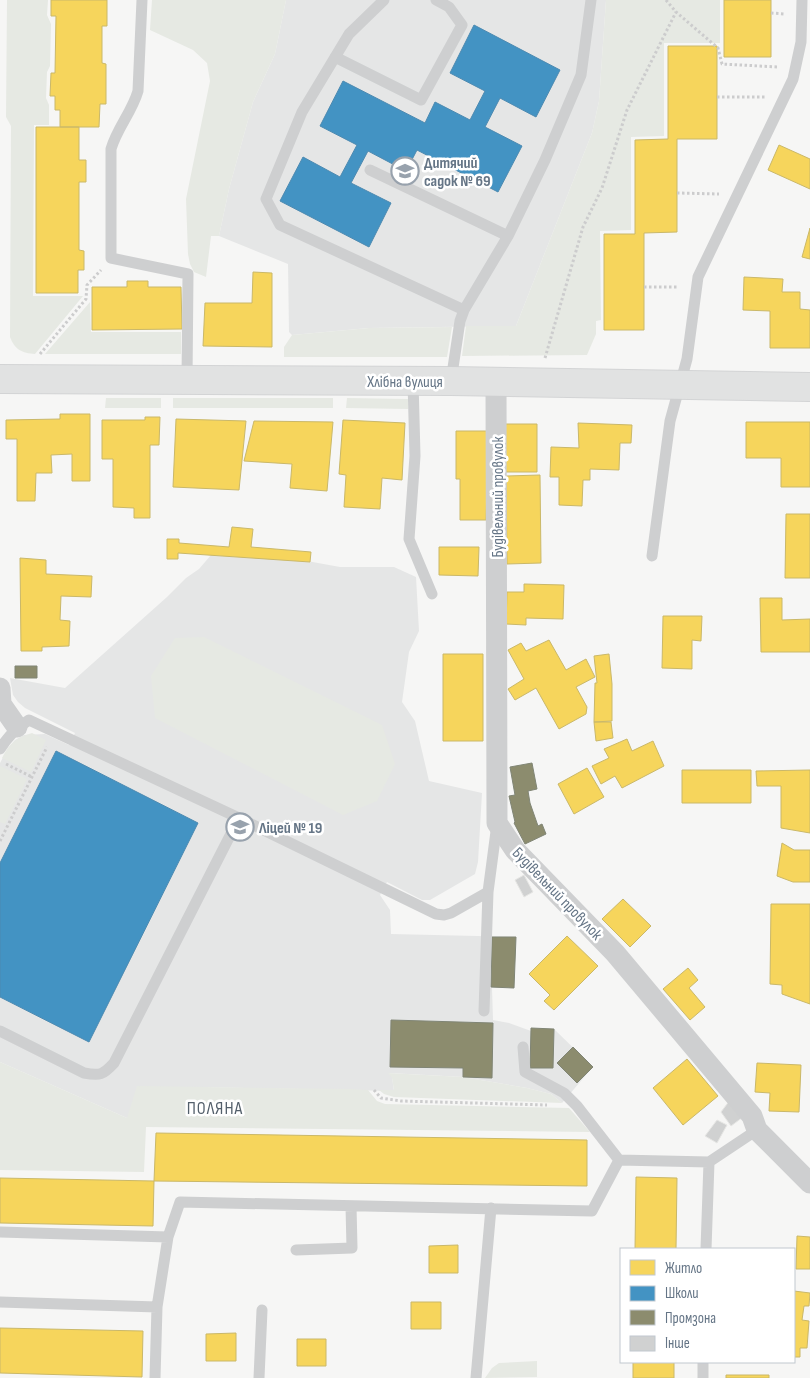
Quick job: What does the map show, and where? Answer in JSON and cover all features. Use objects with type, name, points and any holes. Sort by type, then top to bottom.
[{"type":"street","name":"Хлібна вулиця","points":[[0,379],[451,381],[810,387]]},
{"type":"street","name":"Будівельний провулок","points":[[496,382],[497,822],[515,850],[615,952],[752,1116],[757,1130],[810,1182]]},
{"type":"street","points":[[0,688],[1,704],[17,727]]},
{"type":"lane","points":[[142,0],[138,91],[135,102],[111,149],[112,258],[188,274],[187,380]]},
{"type":"lane","points":[[384,0],[349,34],[302,112],[266,199],[280,225],[464,310]]},
{"type":"lane","points":[[336,57],[421,100],[462,25],[449,7],[436,0]]},
{"type":"lane","points":[[451,381],[453,359],[464,310],[508,236],[545,160],[581,75],[591,0]]},
{"type":"lane","points":[[652,556],[670,421],[687,359],[696,288],[705,259],[739,194],[785,97],[796,68],[801,42],[802,0]]},
{"type":"lane","points":[[370,170],[508,236]]},
{"type":"lane","points":[[413,381],[415,456],[409,539],[432,594]]},
{"type":"lane","points":[[0,749],[6,738],[17,727],[29,720],[239,818],[436,914],[444,915],[451,913],[488,892]]},
{"type":"lane","points":[[0,1031],[84,1073],[97,1075],[106,1072],[114,1063],[239,818]]},
{"type":"lane","points":[[484,1011],[488,892],[497,822]]},
{"type":"lane","points":[[523,1047],[525,1072],[564,1093],[577,1106],[619,1160]]},
{"type":"lane","points":[[619,1160],[709,1162],[757,1130]]},
{"type":"lane","points":[[156,1378],[157,1307],[168,1237],[180,1202],[592,1211],[619,1160]]},
{"type":"lane","points":[[706,1248],[709,1162]]},
{"type":"lane","points":[[296,1250],[352,1248],[351,1206]]},
{"type":"lane","points":[[476,1378],[491,1208]]},
{"type":"lane","points":[[0,1232],[168,1237]]},
{"type":"lane","points":[[0,1302],[157,1307]]},
{"type":"lane","points":[[260,1378],[262,1310]]},
{"type":"lane","points":[[703,1363],[703,1378]]},
{"type":"path","points":[[666,0],[676,12],[718,48],[722,64],[796,68]]},
{"type":"path","points":[[545,360],[584,227],[602,188],[627,110],[676,12]]},
{"type":"path","points":[[717,97],[785,97]]},
{"type":"path","points":[[677,193],[739,194]]},
{"type":"path","points":[[33,356],[40,354],[86,299],[88,285],[112,258]]},
{"type":"path","points":[[644,287],[696,288]]},
{"type":"path","points":[[0,841],[56,731]]},
{"type":"path","points":[[0,761],[32,777]]},
{"type":"path","points":[[374,1090],[381,1098],[402,1101],[577,1106]]},
{"type":"shaded area","points":[[7,0],[48,0],[47,15],[51,24],[50,66],[47,72],[46,98],[49,105],[49,125],[34,125],[33,296],[83,296],[35,354],[20,350],[14,345],[10,337],[11,126],[6,117]]},
{"type":"shaded area","points":[[152,0],[286,0],[275,54],[253,102],[229,189],[219,236],[211,236],[206,277],[194,272],[190,264],[186,199],[210,81],[207,63],[193,50],[150,30]]},
{"type":"shaded area","name":"Дитячий садок № 69","points":[[286,0],[606,0],[599,101],[592,133],[516,326],[369,328],[292,335],[289,332],[288,264],[219,236],[229,189],[253,102],[275,54]]},
{"type":"shaded area","points":[[606,0],[720,0],[720,43],[664,43],[664,136],[631,137],[631,230],[600,231],[601,320],[596,321],[596,334],[587,355],[462,356],[466,326],[516,326],[592,133],[599,101]]},
{"type":"shaded area","points":[[90,302],[91,332],[181,332],[181,354],[45,354]]},
{"type":"shaded area","points":[[452,327],[447,357],[284,357],[284,347],[292,335],[369,328]]},
{"type":"shaded area","points":[[106,398],[161,398],[161,408],[105,408]]},
{"type":"shaded area","points":[[173,398],[333,398],[333,408],[173,408]]},
{"type":"shaded area","points":[[347,398],[408,399],[408,409],[346,408]]},
{"type":"shaded area","name":"Ліцей № 19","points":[[211,555],[307,561],[340,567],[394,567],[416,577],[419,631],[409,652],[402,702],[415,721],[429,781],[482,793],[478,862],[475,874],[430,900],[422,900],[387,882],[380,895],[390,910],[391,934],[516,937],[514,988],[492,988],[493,1020],[509,1023],[531,1031],[554,1029],[593,1067],[562,1103],[551,1094],[527,1088],[463,1077],[389,1073],[392,1077],[394,1091],[200,1087],[127,1118],[0,1062],[0,763],[8,748],[15,740],[24,735],[45,734],[69,745],[75,733],[25,708],[13,695],[10,678],[65,688],[186,578],[199,569]]},
{"type":"shaded area","points":[[204,637],[382,725],[395,764],[377,801],[343,815],[155,718],[151,676],[175,638]]},
{"type":"shaded area","points":[[32,733],[46,740],[31,772],[2,758],[14,742]]},
{"type":"shaded area","points":[[0,766],[27,779],[5,824],[0,822]]},
{"type":"shaded area","points":[[0,1062],[127,1118],[137,1086],[350,1089],[368,1090],[377,1101],[385,1104],[569,1108],[590,1132],[146,1127],[144,1172],[0,1170]]},
{"type":"shaded area","points":[[388,1073],[463,1077],[527,1088],[551,1094],[562,1103],[394,1097],[384,1094],[379,1090],[394,1090],[392,1078]]},
{"type":"shaded area","points":[[537,1361],[537,1377],[485,1378],[492,1368],[499,1363]]},
{"type":"building: Житло","points":[[51,0],[107,0],[107,26],[102,26],[102,63],[106,64],[106,104],[100,104],[99,127],[60,127],[60,110],[55,110],[55,96],[50,96],[51,73],[55,73],[56,16],[51,16]]},
{"type":"building: Житло","points":[[724,0],[771,0],[771,57],[724,57]]},
{"type":"building: Житло","points":[[668,46],[717,46],[717,139],[677,139],[677,232],[644,233],[644,330],[604,330],[604,234],[635,234],[635,140],[668,139]]},
{"type":"building: Житло","points":[[36,127],[79,127],[79,160],[86,160],[86,182],[79,182],[79,250],[84,251],[84,270],[78,270],[78,293],[36,293]]},
{"type":"building: Житло","points":[[779,145],[810,159],[810,189],[768,170]]},
{"type":"building: Житло","points":[[810,228],[810,259],[802,257]]},
{"type":"building: Житло","points":[[253,272],[272,273],[272,347],[203,346],[205,303],[252,303]]},
{"type":"building: Житло","points":[[744,277],[783,279],[782,292],[800,292],[800,309],[810,310],[810,348],[770,348],[770,311],[743,310]]},
{"type":"building: Житло","points":[[127,281],[148,281],[148,287],[181,287],[182,329],[92,330],[92,287],[127,287]]},
{"type":"building: Житло","points":[[60,414],[90,414],[90,481],[72,481],[72,454],[51,455],[52,473],[36,473],[35,501],[17,501],[17,439],[6,439],[6,420],[60,419]]},
{"type":"building: Житло","points":[[145,417],[160,417],[159,445],[150,445],[150,518],[134,518],[134,508],[113,507],[113,459],[102,459],[102,420],[145,420]]},
{"type":"building: Житло","points":[[176,419],[246,421],[239,490],[173,487]]},
{"type":"building: Житло","points":[[343,420],[405,423],[402,480],[382,478],[380,509],[344,507],[346,475],[339,474]]},
{"type":"building: Житло","points":[[254,421],[333,422],[327,491],[290,488],[292,464],[244,461]]},
{"type":"building: Житло","points":[[746,422],[810,422],[810,487],[781,487],[781,458],[746,458]]},
{"type":"building: Житло","points":[[578,423],[632,425],[631,443],[620,443],[619,470],[590,469],[590,480],[583,480],[582,506],[559,505],[559,477],[550,477],[551,447],[579,448]]},
{"type":"building: Житло","points":[[505,424],[537,424],[537,472],[505,472]]},
{"type":"building: Житло","points":[[456,431],[489,431],[486,520],[460,520],[460,479],[456,479]]},
{"type":"building: Житло","points":[[540,475],[541,563],[507,564],[506,476]]},
{"type":"building: Житло","points":[[786,514],[810,514],[810,578],[785,578]]},
{"type":"building: Житло","points":[[232,527],[253,529],[251,547],[311,552],[310,562],[178,553],[178,559],[167,559],[167,539],[179,539],[179,543],[229,547]]},
{"type":"building: Житло","points":[[439,547],[479,547],[478,576],[439,575]]},
{"type":"building: Житло","points":[[20,558],[46,560],[46,574],[92,576],[91,597],[61,596],[60,620],[70,621],[69,646],[42,647],[42,651],[21,651]]},
{"type":"building: Житло","points":[[524,584],[564,585],[563,619],[526,618],[526,625],[506,624],[507,592],[524,592]]},
{"type":"building: Житло","points":[[760,598],[782,598],[782,620],[810,619],[810,652],[761,652]]},
{"type":"building: Житло","points":[[663,616],[702,616],[701,641],[692,640],[692,669],[662,668]]},
{"type":"building: Житло","points":[[549,640],[566,670],[586,659],[595,677],[576,687],[587,707],[586,714],[559,729],[536,688],[515,700],[508,689],[524,679],[508,650],[521,643],[526,651]]},
{"type":"building: Житло","points":[[443,654],[483,654],[483,741],[443,741]]},
{"type":"building: Житло","points":[[609,654],[612,684],[612,721],[594,722],[595,683],[597,683],[594,656]]},
{"type":"building: Житло","points":[[594,722],[611,722],[613,738],[596,741]]},
{"type":"building: Житло","points":[[627,739],[632,751],[653,741],[664,766],[622,788],[615,776],[601,784],[592,766],[609,758],[604,749]]},
{"type":"building: Житло","points":[[587,768],[604,797],[574,814],[558,784]]},
{"type":"building: Житло","points":[[682,770],[751,770],[751,803],[682,803]]},
{"type":"building: Житло","points":[[810,770],[810,833],[781,828],[781,786],[757,786],[756,771]]},
{"type":"building: Житло","points":[[782,843],[794,850],[810,850],[810,882],[793,882],[777,876]]},
{"type":"building: Житло","points":[[623,899],[651,926],[630,947],[602,919]]},
{"type":"building: Житло","points":[[771,904],[810,904],[810,1004],[782,994],[782,985],[770,984]]},
{"type":"building: Житло","points":[[567,936],[598,966],[554,1010],[544,1001],[550,995],[529,974]]},
{"type":"building: Житло","points":[[688,968],[698,980],[689,988],[705,1007],[690,1020],[663,989]]},
{"type":"building: Житло","points":[[687,1059],[718,1096],[683,1125],[653,1088]]},
{"type":"building: Житло","points":[[757,1063],[801,1065],[799,1112],[769,1111],[770,1093],[755,1092]]},
{"type":"building: Житло","points":[[156,1133],[587,1140],[587,1186],[154,1181]]},
{"type":"building: Житло","points":[[636,1177],[677,1178],[676,1248],[635,1248]]},
{"type":"building: Житло","points":[[0,1178],[154,1181],[153,1226],[0,1223]]},
{"type":"building: Житло","points":[[797,1236],[810,1237],[810,1269],[796,1269]]},
{"type":"building: Житло","points":[[458,1245],[458,1273],[429,1273],[429,1246]]},
{"type":"building: Житло","points":[[795,1291],[810,1293],[809,1306],[804,1306],[802,1320],[809,1321],[807,1348],[800,1348],[800,1357],[795,1357]]},
{"type":"building: Житло","points":[[411,1302],[441,1302],[441,1329],[411,1329]]},
{"type":"building: Житло","points":[[0,1328],[143,1331],[142,1377],[0,1373]]},
{"type":"building: Житло","points":[[236,1333],[236,1361],[206,1361],[206,1334]]},
{"type":"building: Житло","points":[[297,1339],[326,1339],[326,1366],[297,1366]]},
{"type":"building: Житло","points":[[633,1363],[674,1363],[674,1378],[633,1378]]},
{"type":"building: Житло","points":[[726,1375],[769,1375],[769,1378],[726,1378]]},
{"type":"building: Школи","points":[[474,25],[560,70],[536,117],[500,98],[485,127],[522,146],[498,192],[417,150],[406,171],[368,151],[351,183],[391,203],[369,247],[280,201],[303,157],[340,177],[357,145],[320,126],[343,81],[425,123],[435,102],[470,120],[485,91],[450,73]]},
{"type":"building: Школи","points":[[56,751],[198,823],[89,1042],[0,997],[0,863]]},
{"type":"building: Промзона","points":[[15,666],[37,666],[37,678],[15,678]]},
{"type":"building: Промзона","points":[[532,763],[537,789],[528,791],[530,803],[538,826],[542,824],[546,834],[525,844],[514,823],[509,796],[515,795],[510,767]]},
{"type":"building: Промзона","points":[[492,937],[516,937],[514,988],[491,987]]},
{"type":"building: Промзона","points":[[391,1020],[493,1023],[492,1078],[463,1077],[463,1068],[390,1067]]},
{"type":"building: Промзона","points":[[531,1028],[554,1029],[553,1068],[530,1068]]},
{"type":"building: Промзона","points":[[573,1047],[593,1067],[577,1083],[557,1063]]},
{"type":"building: Інше","points":[[524,875],[533,892],[524,897],[515,880]]},
{"type":"building: Інше","points":[[730,1100],[743,1117],[731,1126],[721,1112]]},
{"type":"building: Інше","points":[[717,1120],[727,1125],[717,1143],[705,1136]]},
{"type":"place","name":"Дитячий садок № 69","points":[[405,171]]},
{"type":"place","name":"Ліцей № 19","points":[[240,827]]},
{"type":"district","name":"ПОЛЯНА","points":[[215,1108]]}]
